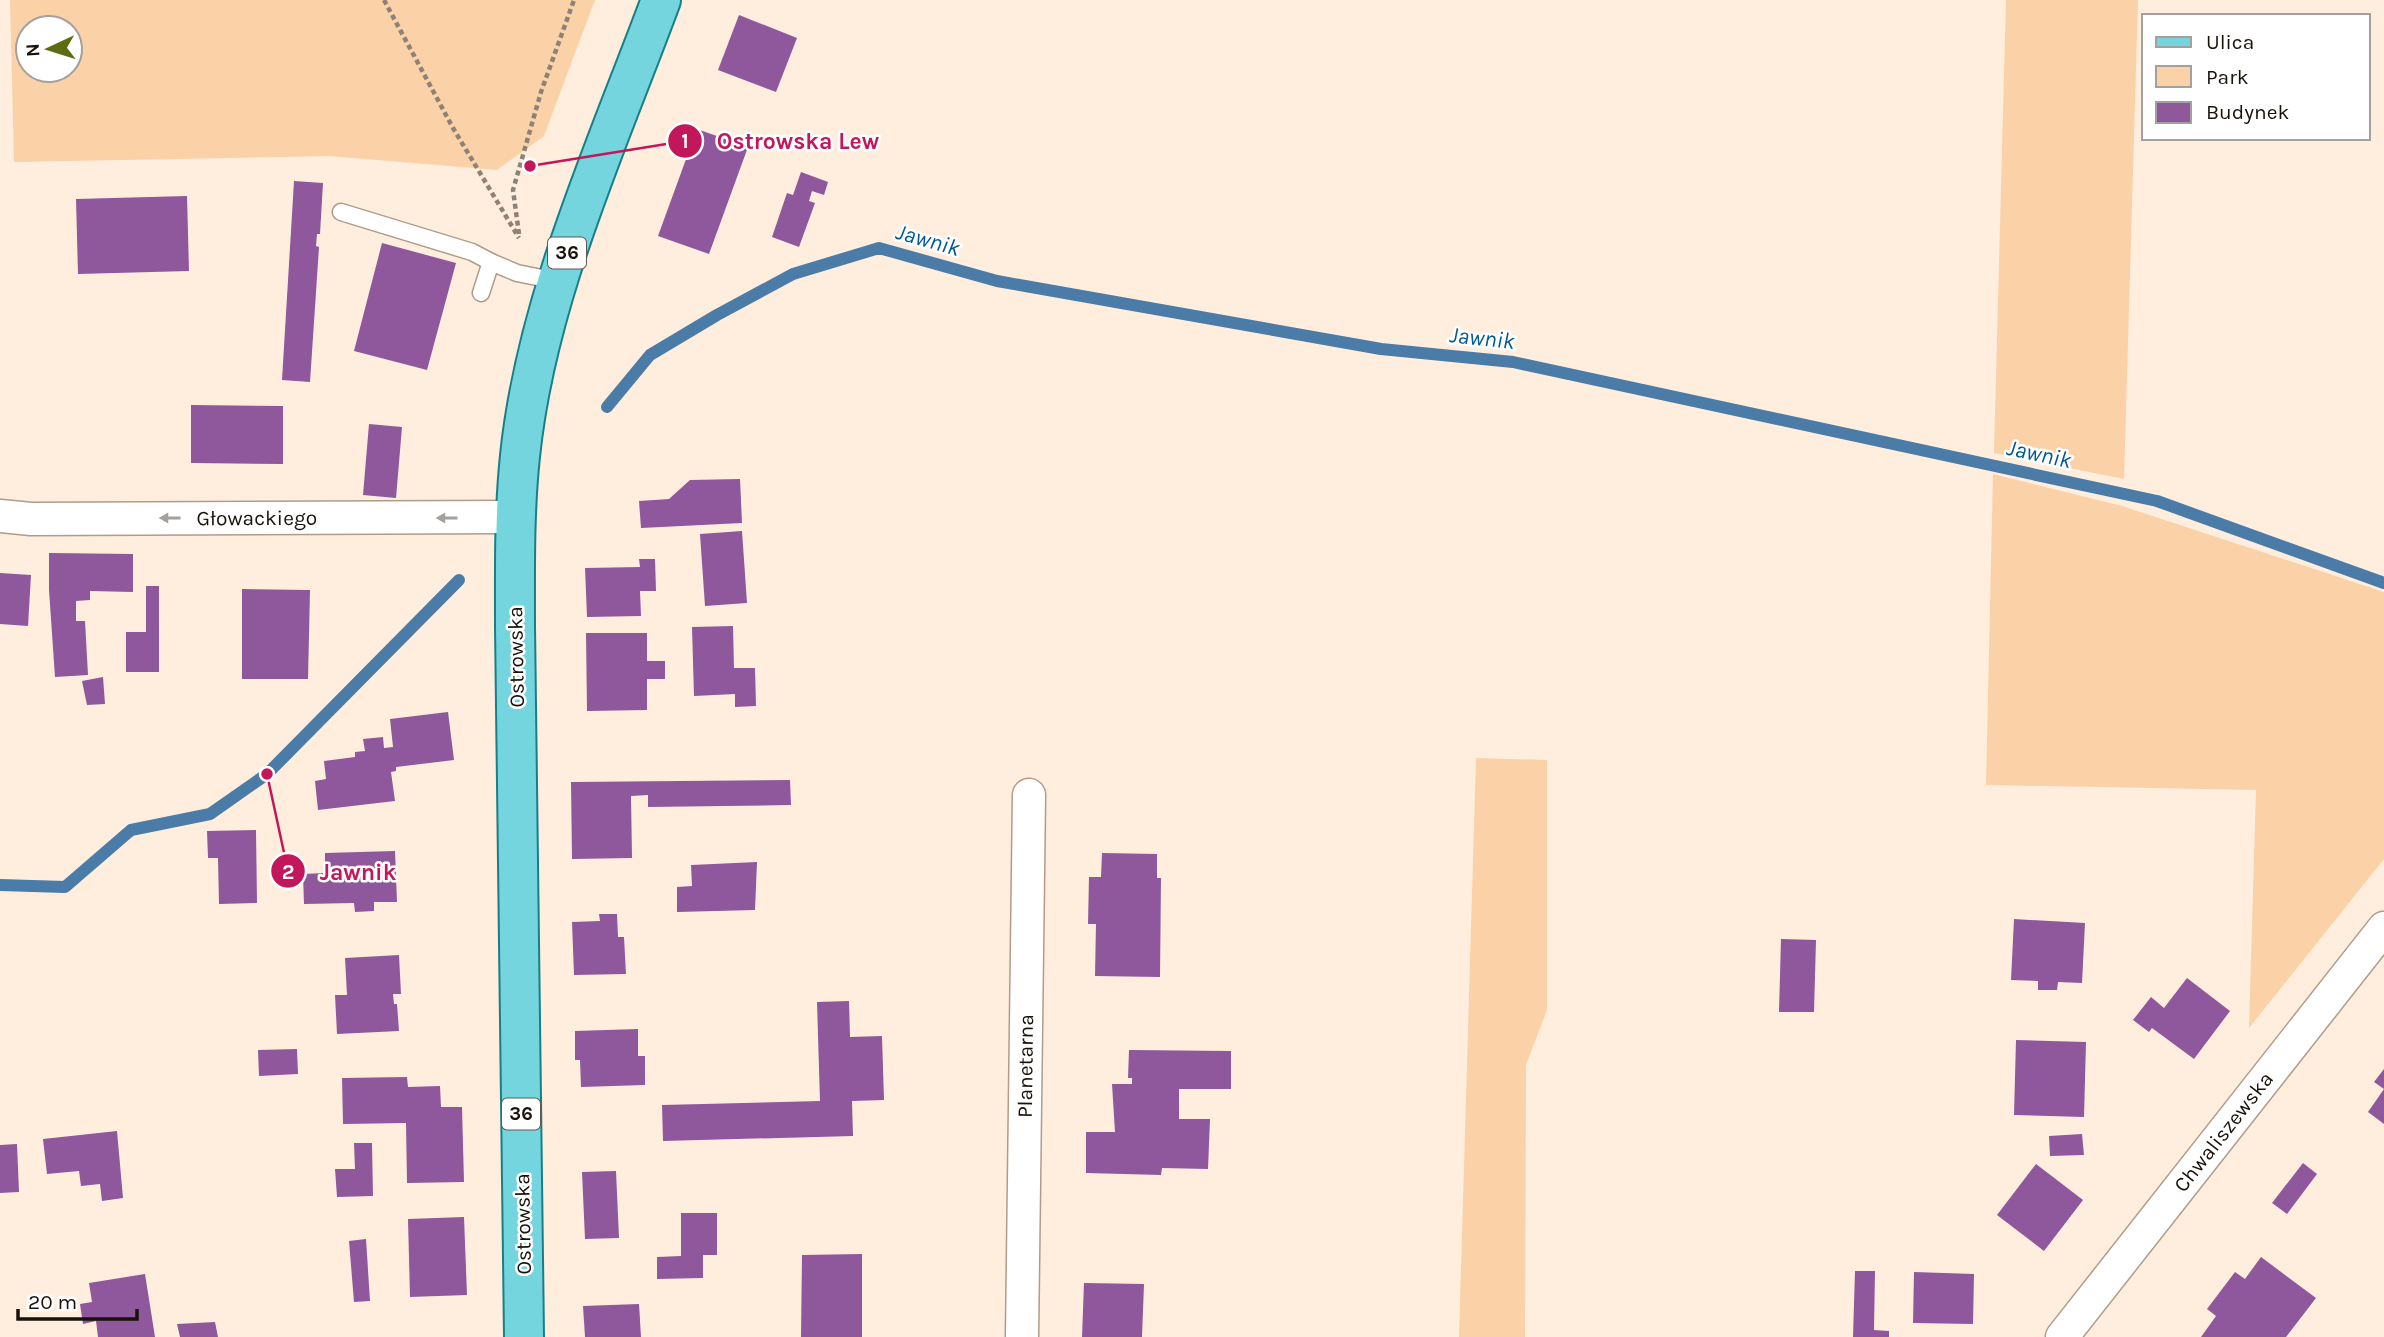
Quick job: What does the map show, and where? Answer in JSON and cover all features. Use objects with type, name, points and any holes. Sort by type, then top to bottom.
[{"type":"main road","name":"Ostrowska","points":[[524,1337],[515,517],[520,454],[556,281],[661,0]]},
{"type":"street","name":"Głowackiego","points":[[0,516],[32,519],[515,517]]},
{"type":"street","name":"Planetarna","points":[[1022,1337],[1029,795]]},
{"type":"street","name":"Chwaliszewska","points":[[2077,1330],[2384,928]]},
{"type":"lane","points":[[341,212],[472,252],[517,272],[556,281]]},
{"type":"lane","points":[[481,293],[491,262]]},
{"type":"path","points":[[384,0],[453,128],[519,238],[513,190],[541,92],[574,0]]},
{"type":"green space","points":[[10,0],[595,0],[544,136],[497,170],[329,156],[14,162]]},
{"type":"green space","points":[[2006,0],[2138,0],[2124,479],[1994,453]]},
{"type":"green space","points":[[1993,474],[2122,506],[2384,592],[2384,859],[2249,1028],[2256,790],[1986,785]]},
{"type":"green space","points":[[1476,758],[1547,760],[1547,1010],[1526,1065],[1525,1337],[1459,1337]]},
{"type":"building","points":[[739,15],[797,38],[776,92],[718,70]]},
{"type":"building","points":[[697,129],[748,147],[709,254],[658,236]]},
{"type":"building","points":[[801,172],[828,182],[824,195],[812,191],[809,201],[815,203],[799,247],[772,237],[787,193],[793,195]]},
{"type":"building","points":[[294,181],[323,183],[320,234],[317,234],[316,246],[319,247],[310,382],[282,380]]},
{"type":"building","points":[[187,196],[189,271],[78,274],[76,199]]},
{"type":"building","points":[[382,243],[456,263],[427,370],[354,351]]},
{"type":"building","points":[[191,405],[283,406],[283,464],[191,463]]},
{"type":"building","points":[[369,424],[402,427],[396,498],[363,495]]},
{"type":"building","points":[[740,479],[742,523],[641,528],[639,501],[669,499],[690,480]]},
{"type":"building","points":[[742,531],[747,603],[705,606],[700,534]]},
{"type":"building","points":[[49,553],[133,554],[133,592],[90,591],[90,600],[76,601],[76,621],[85,621],[88,675],[55,677]]},
{"type":"building","points":[[639,559],[655,559],[656,591],[640,591],[641,616],[587,617],[585,568],[640,567]]},
{"type":"building","points":[[0,573],[31,575],[28,626],[0,624]]},
{"type":"building","points":[[146,586],[159,586],[159,672],[126,672],[126,632],[146,632]]},
{"type":"building","points":[[242,589],[310,590],[308,679],[242,679]]},
{"type":"building","points":[[733,626],[734,668],[755,668],[756,706],[735,707],[735,694],[694,696],[692,627]]},
{"type":"building","points":[[586,633],[647,633],[647,661],[665,661],[665,679],[647,679],[647,710],[587,711]]},
{"type":"building","points":[[103,677],[105,704],[87,705],[82,681]]},
{"type":"building","points":[[448,712],[454,760],[396,767],[396,771],[391,772],[395,801],[318,810],[315,781],[326,779],[324,761],[355,757],[355,752],[365,751],[363,739],[383,737],[384,748],[393,747],[390,719]]},
{"type":"building","points":[[790,780],[791,805],[648,807],[648,795],[631,796],[632,858],[572,859],[571,782]]},
{"type":"building","points":[[256,830],[257,903],[219,904],[218,858],[208,858],[207,831]]},
{"type":"building","points":[[395,851],[397,902],[374,902],[374,911],[355,912],[354,903],[304,904],[303,874],[325,873],[325,853]]},
{"type":"building","points":[[1102,853],[1157,854],[1157,878],[1161,878],[1160,977],[1095,976],[1096,924],[1088,924],[1089,877],[1101,877]]},
{"type":"building","points":[[757,862],[755,910],[677,912],[677,887],[692,886],[691,865]]},
{"type":"building","points":[[599,914],[617,914],[618,937],[624,937],[626,974],[574,975],[572,922],[600,921]]},
{"type":"building","points":[[2014,919],[2085,923],[2082,983],[2058,982],[2057,990],[2038,990],[2038,981],[2011,980]]},
{"type":"building","points":[[1781,939],[1816,940],[1814,1012],[1779,1012]]},
{"type":"building","points":[[399,955],[401,994],[393,994],[394,1004],[397,1004],[399,1031],[337,1034],[335,995],[347,995],[345,958]]},
{"type":"building","points":[[2187,978],[2230,1011],[2194,1059],[2152,1028],[2149,1032],[2133,1020],[2151,997],[2164,1008]]},
{"type":"building","points":[[849,1001],[850,1037],[882,1036],[884,1100],[852,1101],[853,1136],[663,1141],[662,1105],[820,1101],[817,1002]]},
{"type":"building","points":[[638,1029],[638,1056],[645,1056],[645,1085],[581,1087],[580,1060],[575,1060],[575,1031]]},
{"type":"building","points":[[2016,1040],[2086,1042],[2084,1117],[2014,1115]]},
{"type":"building","points":[[297,1049],[298,1074],[259,1076],[258,1050]]},
{"type":"building","points":[[1129,1050],[1231,1051],[1231,1089],[1179,1089],[1179,1119],[1210,1119],[1208,1169],[1162,1168],[1161,1175],[1086,1173],[1086,1132],[1115,1132],[1112,1084],[1132,1084],[1132,1078],[1128,1078]]},
{"type":"building","points":[[2384,1069],[2384,1089],[2374,1082]]},
{"type":"building","points":[[407,1077],[408,1087],[440,1086],[441,1107],[462,1107],[464,1182],[407,1183],[406,1123],[343,1124],[342,1078]]},
{"type":"building","points":[[2384,1089],[2384,1124],[2368,1112]]},
{"type":"building","points":[[117,1131],[123,1198],[102,1201],[100,1184],[81,1186],[79,1171],[47,1174],[43,1139]]},
{"type":"building","points":[[2082,1134],[2084,1155],[2050,1156],[2049,1136]]},
{"type":"building","points":[[354,1143],[372,1143],[373,1196],[337,1197],[335,1169],[355,1169]]},
{"type":"building","points":[[17,1144],[19,1192],[0,1193],[0,1145]]},
{"type":"building","points":[[2303,1163],[2317,1174],[2287,1214],[2272,1203]]},
{"type":"building","points":[[2036,1164],[2083,1200],[2044,1251],[1997,1215]]},
{"type":"building","points":[[616,1171],[619,1238],[585,1239],[582,1172]]},
{"type":"building","points":[[681,1213],[717,1213],[717,1255],[703,1255],[703,1278],[657,1279],[657,1257],[681,1256]]},
{"type":"building","points":[[464,1217],[467,1295],[410,1297],[408,1219]]},
{"type":"building","points":[[366,1239],[370,1301],[354,1302],[349,1241]]},
{"type":"building","points":[[862,1254],[862,1337],[801,1337],[802,1255]]},
{"type":"building","points":[[2261,1257],[2316,1298],[2286,1337],[2201,1337],[2216,1316],[2207,1309],[2235,1272],[2245,1279]]},
{"type":"building","points":[[1855,1271],[1875,1271],[1874,1330],[1889,1331],[1889,1337],[1853,1337]]},
{"type":"building","points":[[1914,1272],[1974,1274],[1973,1324],[1913,1323]]},
{"type":"building","points":[[145,1274],[155,1337],[98,1337],[96,1321],[83,1324],[80,1304],[92,1302],[89,1283]]},
{"type":"building","points":[[1084,1283],[1144,1284],[1142,1337],[1082,1337]]},
{"type":"building","points":[[639,1304],[641,1337],[585,1337],[583,1306]]},
{"type":"building","points":[[215,1322],[218,1337],[180,1337],[177,1324]]},
{"type":"waterway","name":"Jawnik","points":[[607,407],[650,355],[717,315],[793,274],[879,248],[997,281],[1381,349],[1513,362],[2157,501],[2384,583]]},
{"type":"waterway","name":"Jawnik","points":[[0,885],[65,887],[131,830],[210,814],[267,774],[459,580]]},
{"type":"place","name":"Ostrowska Lew","points":[[530,166]]},
{"type":"place","name":"Jawnik","points":[[267,774]]}]
